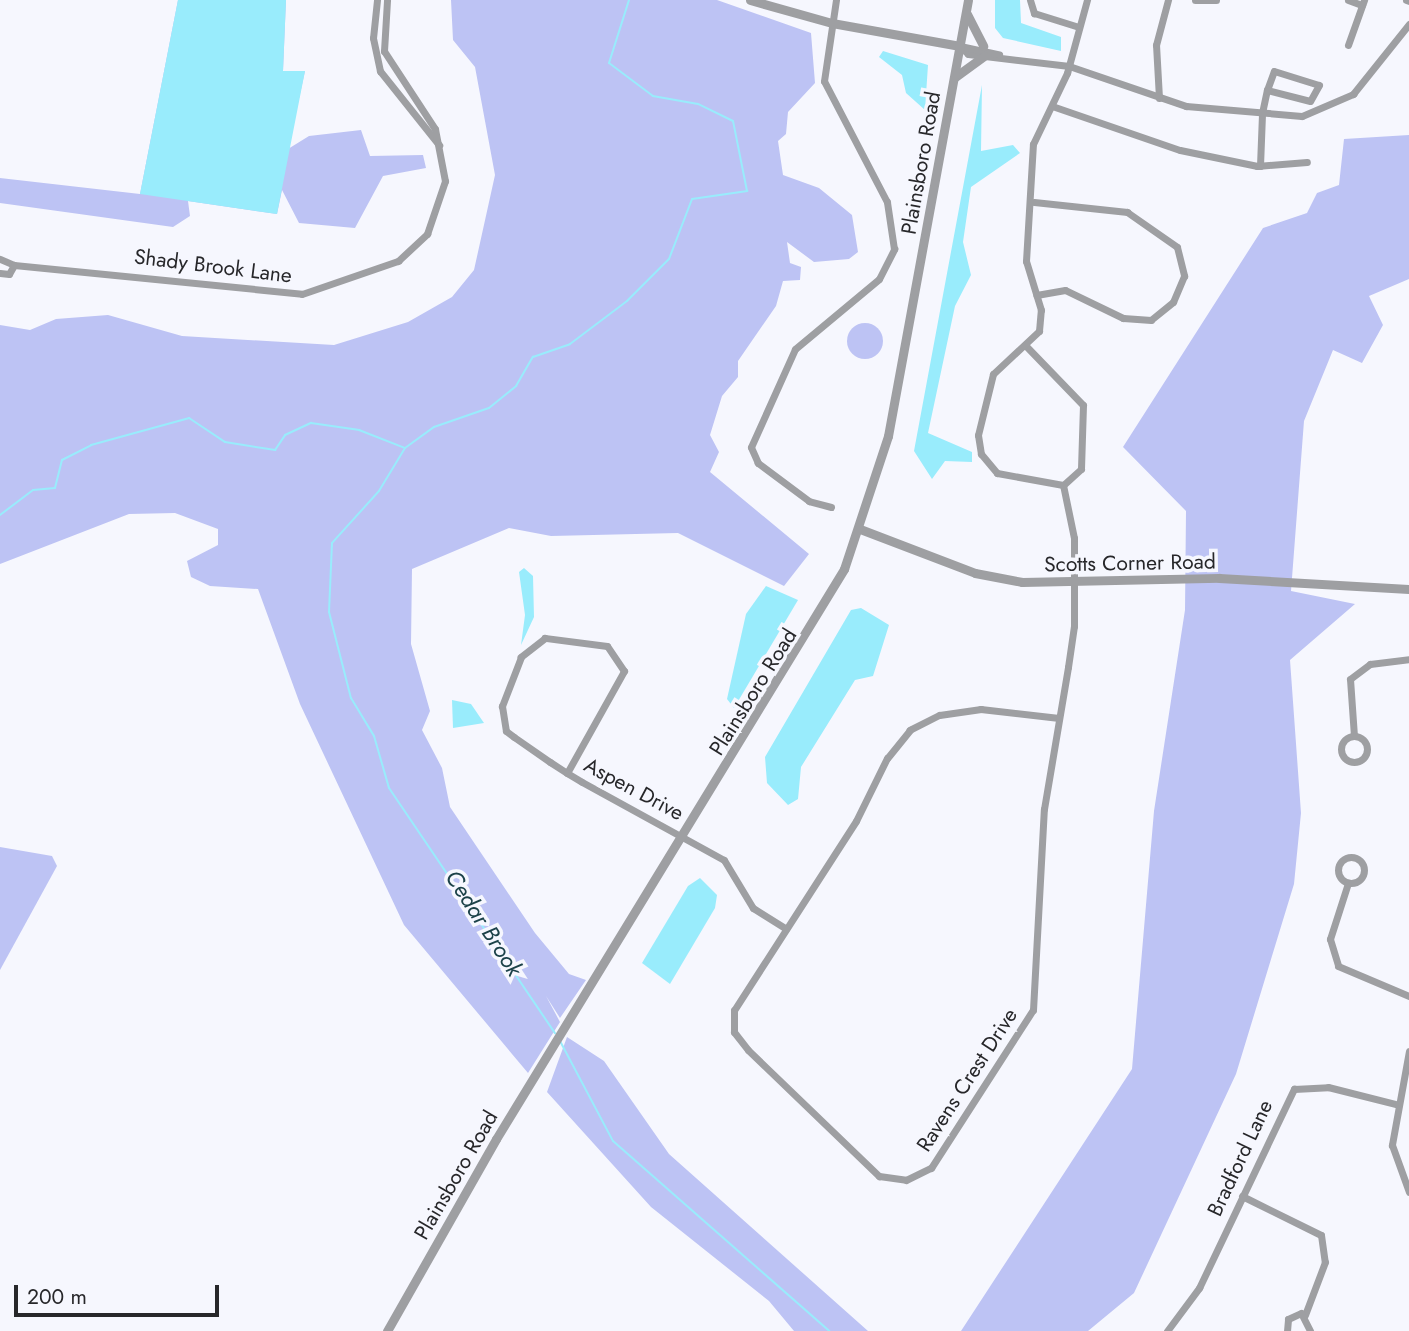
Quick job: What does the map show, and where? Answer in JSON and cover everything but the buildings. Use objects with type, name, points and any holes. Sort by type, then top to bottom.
[{"type":"street","points":[[376,0],[375,56],[396,93],[441,146]]},
{"type":"street","points":[[387,0],[384,51],[403,88],[441,146]]},
{"type":"street","points":[[750,0],[832,23],[1069,66],[1159,98],[1302,116],[1343,101],[1389,52],[1409,24]]},
{"type":"street","points":[[831,507],[809,501],[753,459],[752,442],[777,385],[803,339],[879,279],[894,249],[887,202],[824,81],[836,0]]},
{"type":"street","name":"Plainsboro Road","points":[[387,1331],[556,1042],[819,618],[860,529],[892,416],[968,0]]},
{"type":"street","points":[[1030,0],[1034,13],[1079,27]]},
{"type":"street","points":[[1026,346],[1083,404],[1081,469],[1063,485],[997,473],[978,445],[988,383],[1026,346],[1041,320],[1026,261],[1034,202],[1033,144],[1069,66],[1087,0]]},
{"type":"street","points":[[1159,98],[1156,45],[1168,0]]},
{"type":"street","points":[[1195,0],[1216,0]]},
{"type":"street","points":[[1348,0],[1363,2],[1348,45]]},
{"type":"street","points":[[966,10],[983,51]]},
{"type":"street","points":[[376,11],[385,12]]},
{"type":"street","points":[[954,78],[983,51]]},
{"type":"street","points":[[1260,166],[1262,113],[1267,90],[1278,69],[1319,85],[1309,102],[1267,90]]},
{"type":"street","points":[[396,93],[403,88]]},
{"type":"street","points":[[1052,106],[1180,150],[1260,166],[1307,162]]},
{"type":"street","name":"Shady Brook Lane","points":[[0,259],[14,265],[85,267],[272,294],[324,289],[386,268],[427,234],[443,195],[441,146]]},
{"type":"street","points":[[1034,202],[1127,212],[1177,247],[1183,267],[1174,302],[1151,320],[1123,318],[1065,290],[1036,295]]},
{"type":"street","points":[[0,273],[9,274],[14,265]]},
{"type":"street","name":"Ravens Crest Drive","points":[[1059,718],[981,709],[939,715],[910,730],[887,758],[856,821],[734,1010],[734,1032],[870,1170],[897,1180],[923,1174],[938,1160],[1033,1010],[1044,809],[1059,718],[1076,584],[1063,485]]},
{"type":"street","name":"Scotts Corner Road","points":[[860,529],[975,573],[1076,584],[1219,578],[1409,589]]},
{"type":"street","name":"Aspen Drive","points":[[567,772],[624,671],[607,646],[545,638],[521,657],[501,715],[506,731],[567,772],[684,835]]},
{"type":"street","points":[[1354,737],[1350,679],[1370,664],[1409,659]]},
{"type":"street","points":[[684,835],[724,860],[753,908],[786,929]]},
{"type":"street","points":[[1348,883],[1330,940],[1338,967],[1409,996]]},
{"type":"street","points":[[1409,1051],[1395,1104],[1393,1158],[1409,1192]]},
{"type":"street","name":"Bradford Lane","points":[[1167,1331],[1199,1288],[1294,1089],[1328,1087],[1395,1104]]},
{"type":"street","points":[[1242,1196],[1321,1236],[1325,1262],[1305,1315],[1310,1331]]},
{"type":"street","points":[[1287,1331],[1291,1315],[1305,1315]]},
{"type":"shaded area","points":[[178,0],[286,0],[283,71],[305,71],[288,149],[309,136],[361,130],[370,156],[423,155],[426,168],[383,176],[355,228],[299,223],[282,190],[277,214],[188,201],[190,216],[173,227],[0,203],[0,178],[140,194]]},
{"type":"shaded area","points":[[178,0],[286,0],[283,71],[305,71],[277,214],[140,194]]},
{"type":"shaded area","points":[[451,0],[717,0],[811,33],[815,83],[788,112],[786,134],[778,141],[783,175],[819,188],[852,215],[858,252],[849,259],[814,262],[787,242],[790,263],[801,267],[800,280],[783,281],[776,306],[738,361],[738,377],[722,396],[710,435],[719,452],[710,472],[809,554],[784,586],[678,533],[551,536],[509,528],[412,569],[411,644],[430,711],[422,730],[442,768],[450,807],[535,933],[569,974],[586,980],[560,1018],[546,996],[560,1022],[528,1073],[404,925],[300,704],[258,589],[210,586],[191,577],[187,561],[218,545],[218,529],[175,513],[129,514],[0,564],[0,325],[30,330],[56,319],[108,315],[182,336],[334,345],[408,322],[452,297],[474,270],[495,175],[475,67],[453,40]]},
{"type":"shaded area","points":[[995,0],[1020,0],[1021,23],[1061,37],[1061,51],[1003,38],[995,28]]},
{"type":"shaded area","points":[[883,51],[928,65],[925,110],[906,93],[902,75],[879,57]]},
{"type":"shaded area","points":[[982,85],[981,151],[1013,145],[1020,153],[971,187],[963,242],[971,275],[955,306],[928,433],[972,452],[972,462],[945,461],[932,479],[914,451]]},
{"type":"shaded area","points":[[1409,135],[1409,279],[1369,296],[1383,325],[1362,363],[1333,350],[1304,421],[1291,591],[1355,604],[1290,660],[1301,813],[1294,884],[1236,1074],[1134,1293],[1088,1331],[961,1331],[1132,1069],[1154,811],[1185,610],[1186,511],[1123,447],[1263,228],[1307,213],[1317,193],[1339,185],[1344,139]]},
{"type":"shaded area","points":[[865,323],[878,328],[883,341],[878,354],[865,359],[852,354],[847,341],[852,328]]},
{"type":"shaded area","points":[[524,568],[533,576],[534,617],[521,645],[525,615],[519,572]]},
{"type":"shaded area","points":[[766,586],[798,600],[734,708],[727,699],[746,614]]},
{"type":"shaded area","points":[[861,608],[889,625],[873,676],[855,680],[801,767],[798,799],[788,805],[767,783],[765,757],[851,610]]},
{"type":"shaded area","points":[[452,700],[471,704],[484,723],[453,728]]},
{"type":"shaded area","points":[[0,847],[52,856],[57,866],[0,970]]},
{"type":"shaded area","points":[[700,878],[717,895],[715,908],[670,984],[642,963],[688,886]]},
{"type":"shaded area","points":[[567,1037],[604,1061],[669,1154],[868,1331],[794,1331],[769,1301],[651,1207],[547,1092]]},
{"type":"waterway","points":[[0,515],[33,490],[55,488],[62,460],[91,445],[189,418],[225,442],[275,450],[285,435],[311,423],[359,430],[405,448],[434,427],[489,408],[516,386],[533,357],[570,344],[627,301],[669,259],[692,199],[747,191],[733,121],[698,104],[653,96],[609,63],[629,0]]},
{"type":"waterway","name":"Cedar Brook","points":[[405,448],[379,491],[332,543],[329,612],[351,698],[374,736],[389,788],[555,1033]]},
{"type":"waterway","name":"Cedar Brook","points":[[560,1041],[613,1141],[829,1331]]}]
